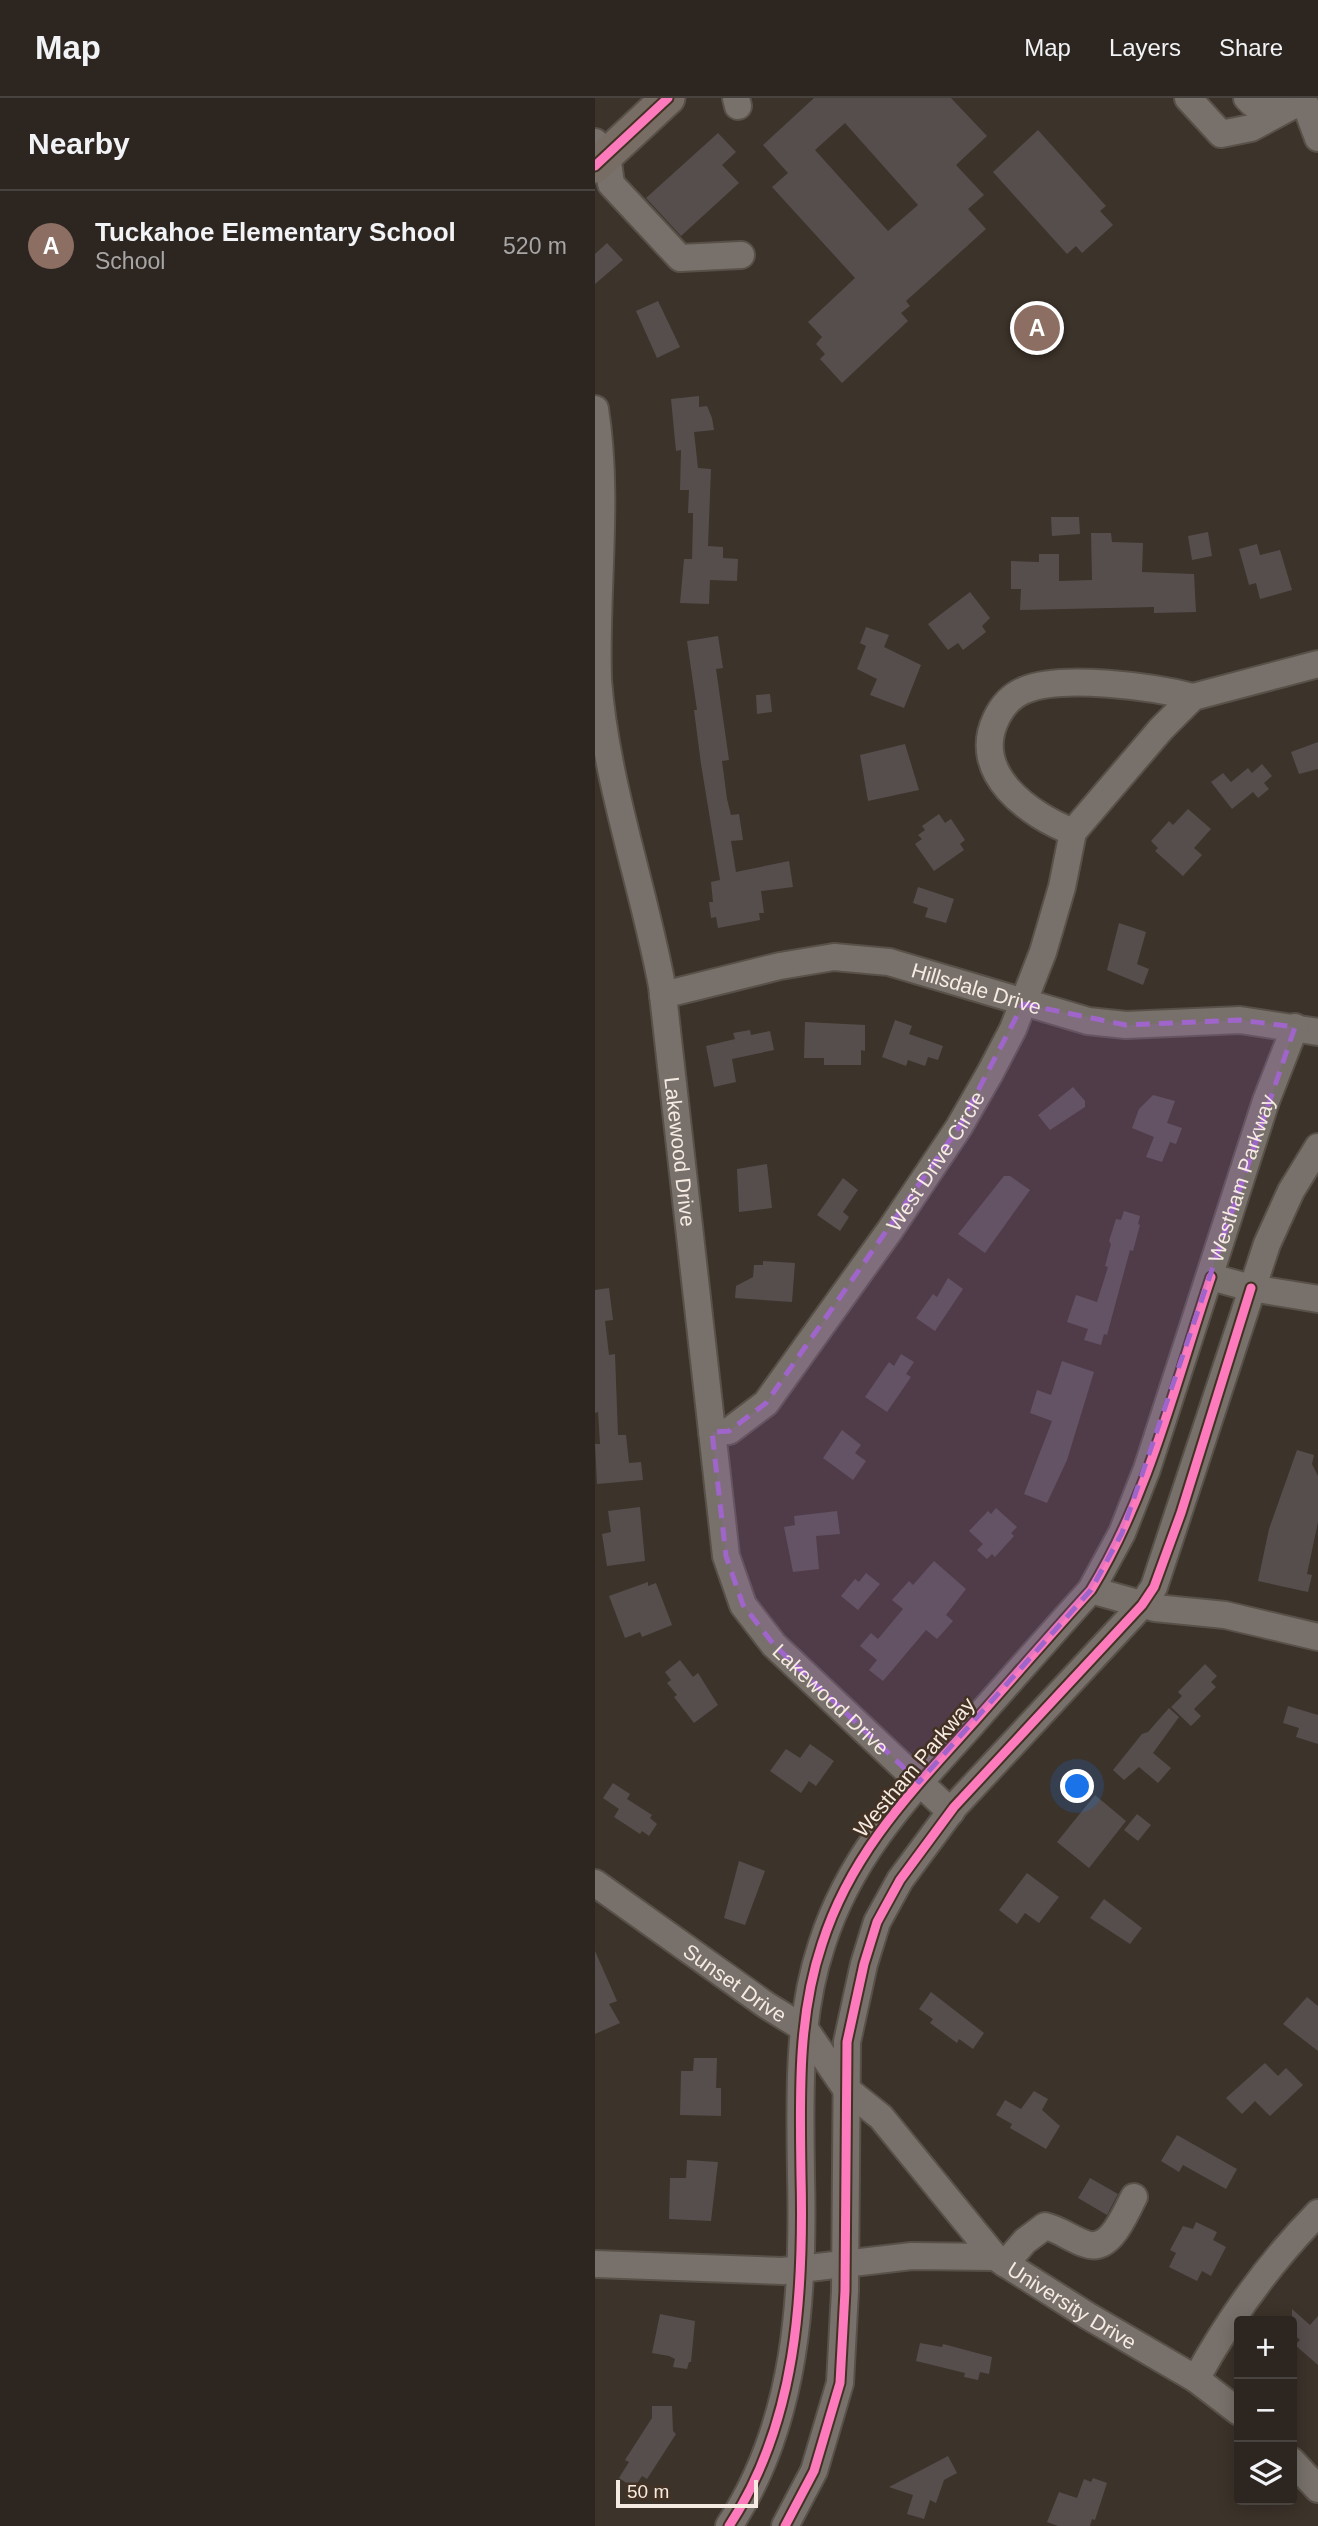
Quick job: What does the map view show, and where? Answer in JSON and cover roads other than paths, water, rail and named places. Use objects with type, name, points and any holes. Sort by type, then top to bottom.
[{"type":"main road","points":[[599,155],[668,98]]},
{"type":"street","points":[[1188,98],[1221,134],[1251,128],[1303,99],[1318,138]]},
{"type":"street","points":[[1247,98],[1252,103],[1273,98]]},
{"type":"street","points":[[599,155],[611,184],[680,258],[741,255]]},
{"type":"street","name":"Lakewood Drive","points":[[596,416],[599,479],[596,636],[599,745],[649,916],[663,995],[726,1556],[743,1605],[774,1645],[951,1812]]},
{"type":"street","points":[[1073,832],[1052,824],[1031,810],[997,776],[988,745],[992,727],[1009,699],[1034,686],[1068,684],[1155,687],[1193,697],[1318,664]]},
{"type":"street","name":"West Drive Circle","points":[[712,1432],[729,1431],[766,1403],[959,1127],[990,1073],[1023,1004],[1043,952],[1062,887],[1073,832],[1154,737],[1193,697]]},
{"type":"street","name":"Hillsdale Drive","points":[[663,995],[780,966],[834,957],[889,962],[1023,1004],[1101,1022],[1126,1024],[1240,1020],[1306,1029]]},
{"type":"street","name":"Westham Parkway","points":[[729,2526],[756,2480],[773,2439],[792,2355],[799,2270],[800,2131],[805,2029],[813,1976],[838,1902],[860,1858],[919,1782],[1091,1590],[1122,1533],[1211,1277],[1266,1101],[1306,1029]]},
{"type":"street","name":"Westham Parkway","points":[[785,2526],[814,2470],[839,2383],[845,2265],[847,2042],[864,1964],[877,1922],[900,1880],[951,1812],[1142,1605],[1154,1587],[1181,1513],[1251,1288],[1291,1191],[1318,1147]]},
{"type":"street","points":[[1211,1277],[1251,1288],[1318,1299]]},
{"type":"street","points":[[1091,1590],[1142,1605],[1225,1615],[1318,1637]]},
{"type":"street","name":"Sunset Drive","points":[[595,1883],[805,2029],[846,2089],[881,2117],[1000,2260]]},
{"type":"street","points":[[1000,2260],[1045,2226],[1061,2230],[1084,2244],[1103,2244],[1134,2197]]},
{"type":"street","points":[[1196,2379],[1247,2294],[1284,2248],[1318,2213]]},
{"type":"street","name":"University Drive","points":[[595,2264],[799,2270],[912,2256],[1000,2260],[1196,2379],[1234,2408]]},
{"type":"place","name":"Tuckahoe Elementary School","points":[[1037,328]]}]
